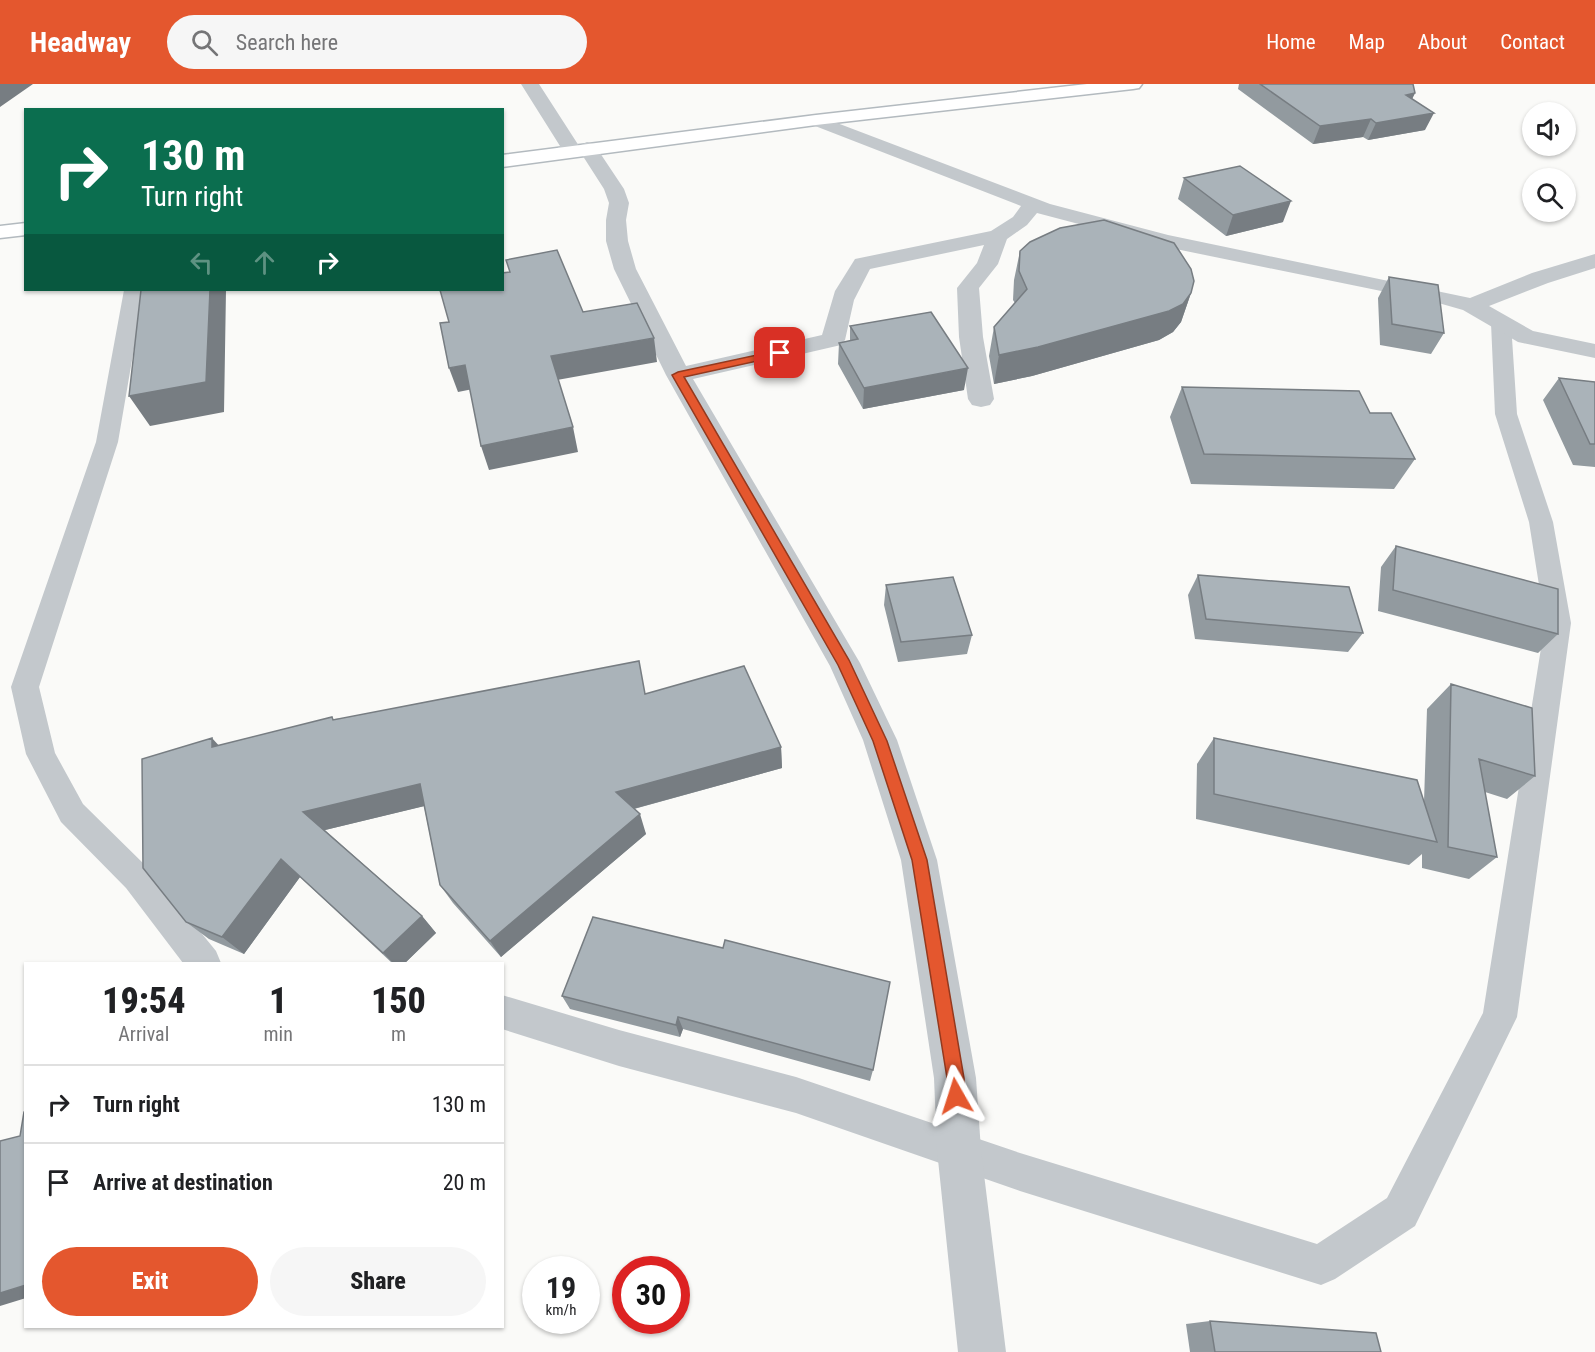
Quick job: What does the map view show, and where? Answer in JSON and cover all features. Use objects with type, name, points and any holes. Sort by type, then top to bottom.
[{"type":"street","points":[[530,84],[572,148],[614,189],[619,203],[615,220],[617,241],[625,269],[678,375],[844,663],[880,741],[919,860],[955,1078],[959,1150],[982,1352]]},
{"type":"street","points":[[504,161],[816,120],[1124,84]]},
{"type":"street","points":[[816,120],[1034,204],[1166,241],[1471,305],[1527,337],[1595,351]]},
{"type":"street","points":[[678,375],[834,340],[838,309],[850,280],[863,264],[998,236],[1020,221],[1034,204]]},
{"type":"street","points":[[0,232],[24,229]]},
{"type":"street","points":[[981,399],[971,337],[968,288],[987,264],[998,236]]},
{"type":"street","points":[[1471,305],[1540,278],[1595,261]]},
{"type":"lane","points":[[134,291],[107,442],[25,687],[41,754],[72,813],[137,878],[203,962]]},
{"type":"lane","points":[[504,1013],[619,1048],[796,1095],[1020,1172],[1321,1265],[1401,1212],[1500,1017],[1558,622],[1541,522],[1506,414],[1501,323]]},
{"type":"building","points":[[1260,84],[1413,84],[1415,93],[1406,95],[1434,113],[1376,123],[1371,119],[1320,126]]},
{"type":"building","points":[[1240,166],[1291,201],[1233,215],[1184,178]]},
{"type":"building","points":[[1104,220],[1174,243],[1191,269],[1194,281],[1191,293],[1183,304],[1169,311],[1038,347],[999,355],[994,327],[1027,289],[1019,271],[1020,251],[1030,242],[1060,228]]},
{"type":"building","points":[[557,250],[583,312],[637,303],[654,338],[551,356],[573,427],[481,446],[465,365],[449,368],[440,323],[449,322],[440,291],[504,291],[504,273],[510,272],[506,260]]},
{"type":"building","points":[[1389,277],[1438,285],[1444,333],[1392,324]]},
{"type":"building","points":[[141,291],[210,291],[206,382],[129,396]]},
{"type":"building","points":[[931,312],[968,368],[864,388],[839,343],[858,339],[850,326]]},
{"type":"building","points":[[1559,378],[1595,382],[1595,444],[1590,444]]},
{"type":"building","points":[[1182,387],[1359,391],[1370,413],[1391,413],[1415,459],[1204,454]]},
{"type":"building","points":[[1396,546],[1558,589],[1558,634],[1393,590]]},
{"type":"building","points":[[1198,575],[1349,587],[1363,633],[1206,619]]},
{"type":"building","points":[[953,577],[972,635],[901,642],[886,585]]},
{"type":"building","points":[[639,661],[645,694],[744,666],[781,747],[616,792],[640,814],[490,941],[440,885],[420,784],[303,812],[422,916],[383,953],[281,859],[222,937],[186,922],[143,868],[142,759],[212,738],[212,747],[332,717],[333,720]]},
{"type":"building","points":[[1451,684],[1532,708],[1535,776],[1479,759],[1497,857],[1448,847]]},
{"type":"building","points":[[1214,738],[1417,780],[1437,842],[1214,794]]},
{"type":"building","points":[[593,917],[723,948],[725,940],[890,982],[873,1070],[678,1017],[676,1025],[562,996]]},
{"type":"building","points":[[24,1112],[24,1286],[0,1293],[0,1141],[20,1136]]},
{"type":"building","points":[[1210,1321],[1376,1333],[1381,1352],[1215,1352]]},
{"type":"route","points":[[780,353],[678,375],[844,663],[880,741],[919,860],[955,1078],[956,1096]]}]
